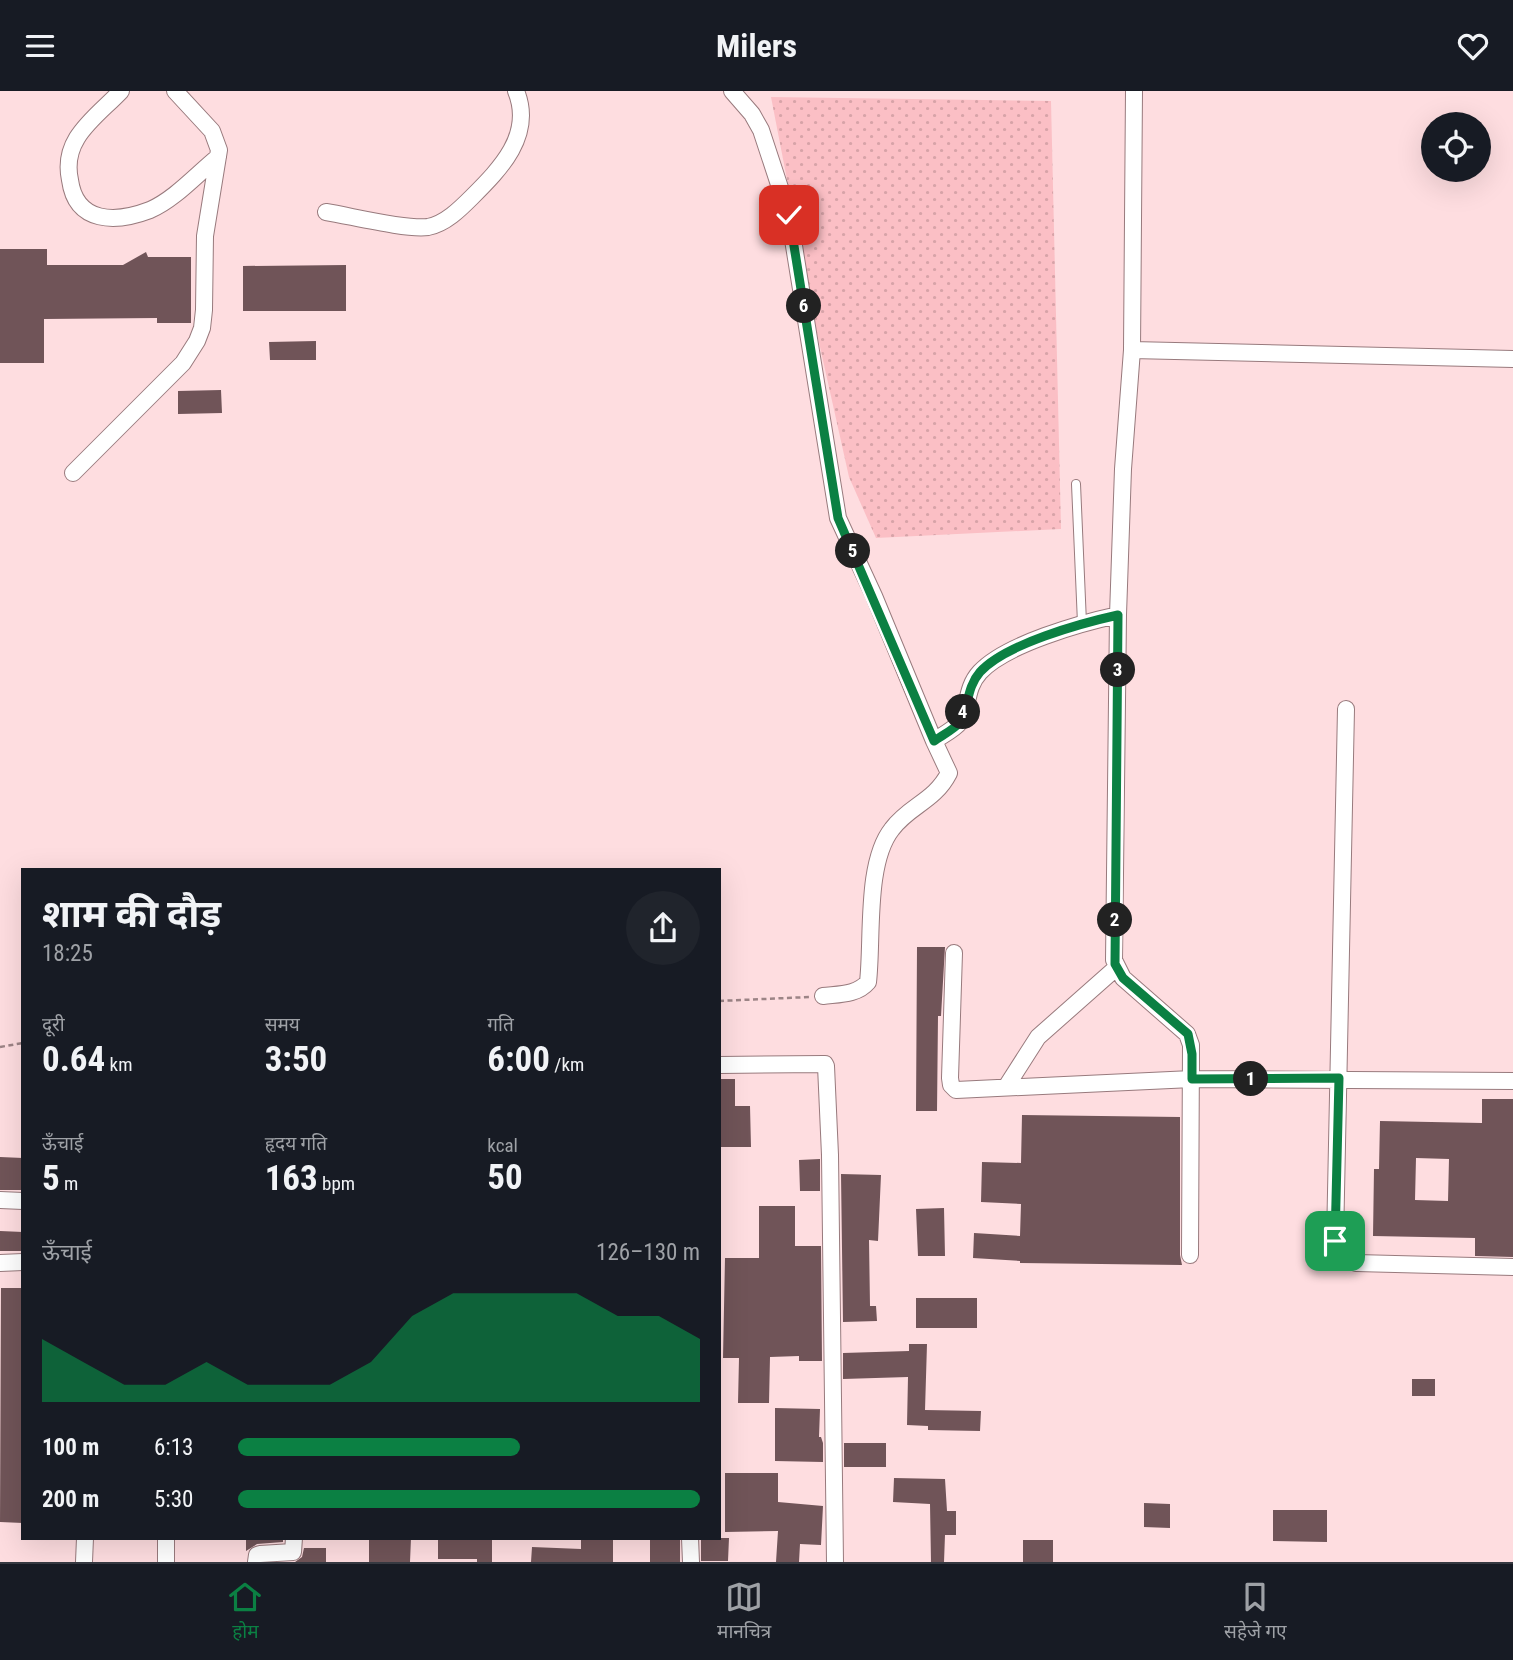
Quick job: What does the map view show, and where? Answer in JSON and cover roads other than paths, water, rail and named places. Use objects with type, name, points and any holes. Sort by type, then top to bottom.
[{"type":"street","points":[[121,91],[89,123],[71,151],[68,165],[71,188],[76,202],[94,216],[126,217],[165,202],[218,156]]},
{"type":"street","points":[[73,473],[183,363],[197,341],[204,310],[205,236],[218,145],[212,131],[175,91]]},
{"type":"street","points":[[327,212],[414,227],[435,225],[445,220],[492,178],[512,150],[522,117],[516,91]]},
{"type":"street","points":[[732,91],[752,114],[761,130],[789,215],[838,518],[949,773],[939,790],[892,828],[878,857],[868,982],[852,993],[823,996]]},
{"type":"street","points":[[1134,91],[1132,350],[1123,469],[1118,615],[1114,960],[1123,978],[1188,1034],[1192,1054],[1190,1255]]},
{"type":"street","points":[[1132,350],[1513,359]]},
{"type":"street","points":[[934,741],[960,722],[973,683],[979,673],[990,664],[1017,649],[1082,623],[1118,615]]},
{"type":"street","points":[[1346,709],[1335,1241],[1341,1255],[1356,1263],[1513,1267]]},
{"type":"street","points":[[954,953],[950,1066],[951,1085],[956,1090],[1192,1079],[1513,1081]]},
{"type":"street","points":[[1006,1087],[1038,1037],[1116,968]]},
{"type":"street","points":[[721,1065],[826,1066],[831,1155],[835,1562]]},
{"type":"street","points":[[0,1200],[21,1201]]},
{"type":"street","points":[[0,1263],[21,1262]]},
{"type":"street","points":[[84,1562],[85,1540]]},
{"type":"street","points":[[166,1540],[166,1562]]},
{"type":"street","points":[[256,1562],[257,1555],[260,1554],[293,1552],[294,1540]]},
{"type":"street","points":[[691,1540],[691,1562]]},
{"type":"lane","points":[[1076,484],[1082,623]]}]
